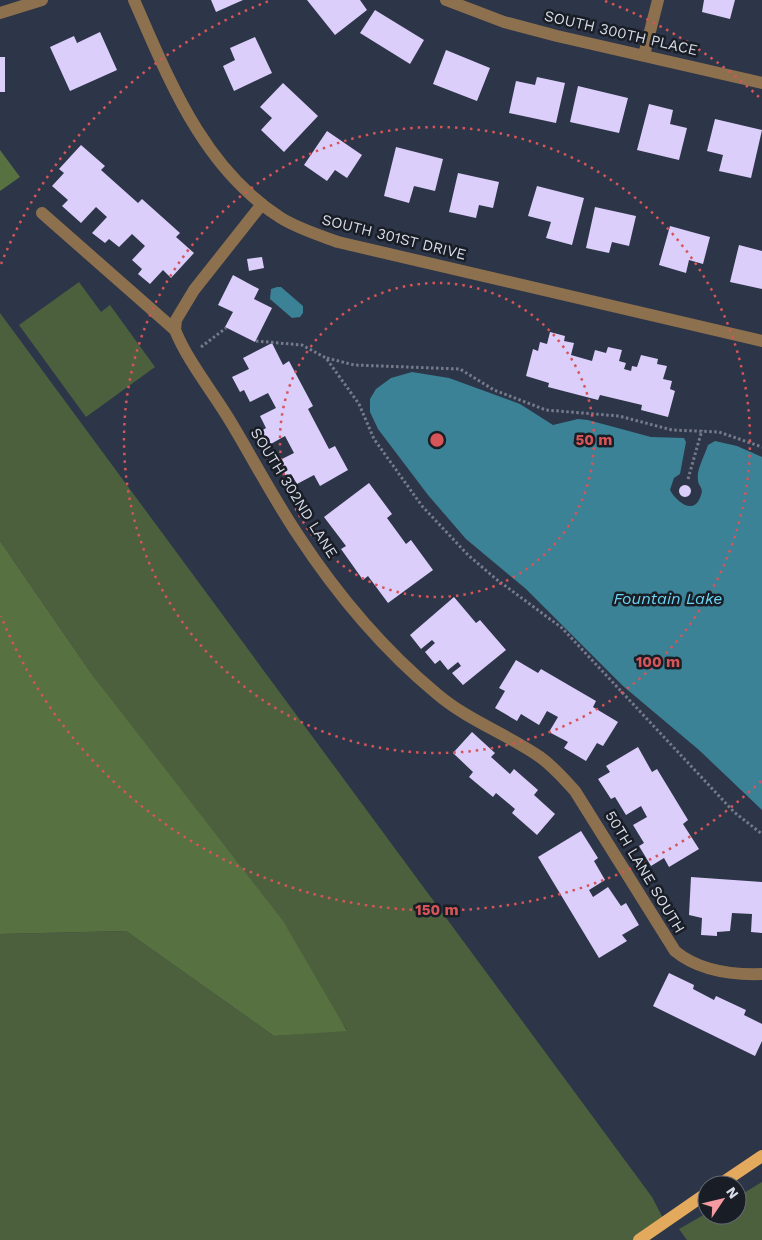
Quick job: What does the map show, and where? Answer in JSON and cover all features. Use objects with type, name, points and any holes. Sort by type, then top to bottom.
[{"type":"main road","points":[[734,1175],[762,1156]]},
{"type":"main road","points":[[642,1239],[697,1201]]},
{"type":"street","points":[[0,13],[42,0]]},
{"type":"street","name":"SOUTH 301ST DRIVE","points":[[134,0],[163,67],[199,136],[225,170],[262,204],[296,226],[338,242],[762,341]]},
{"type":"street","name":"SOUTH 300TH PLACE","points":[[446,0],[504,22],[762,83]]},
{"type":"street","points":[[644,55],[658,0]]},
{"type":"street","points":[[175,330],[176,320],[190,296],[262,204]]},
{"type":"street","name":"SOUTH 302ND LANE","points":[[42,213],[175,330],[188,356],[232,422],[297,534],[318,564],[365,622],[410,671],[438,695],[487,728],[547,762]]},
{"type":"street","name":"50TH LANE SOUTH","points":[[547,762],[562,776],[585,804],[649,912],[675,951],[688,961],[703,967],[720,971],[762,974]]},
{"type":"path","points":[[188,356],[226,328]]},
{"type":"path","points":[[256,341],[302,345],[326,358],[354,365],[460,369],[494,390],[546,410],[619,416],[672,430],[719,432],[762,447]]},
{"type":"path","points":[[326,358],[359,404],[374,439],[422,506],[452,540],[496,579],[562,628],[666,736],[734,812],[762,834]]},
{"type":"path","points":[[688,479],[702,430]]},
{"type":"green space","points":[[0,150],[20,177],[0,191]]},
{"type":"green space","points":[[79,282],[101,312],[110,305],[155,367],[86,417],[19,325]]},
{"type":"green space","points":[[0,313],[652,1197],[665,1222],[638,1240],[0,1240],[0,934],[126,931],[274,1036],[347,1030],[93,676],[0,541]]},
{"type":"green space","points":[[0,541],[93,676],[283,921],[347,1031],[274,1036],[126,931],[0,934]]},
{"type":"green space","points":[[762,1182],[762,1240],[687,1240],[679,1229],[697,1219],[697,1225],[747,1225],[747,1191]]},
{"type":"water","points":[[281,287],[303,306],[303,313],[300,317],[292,318],[270,299],[271,289]]},
{"type":"water","name":"Fountain Lake","points":[[412,372],[449,378],[520,404],[553,425],[578,419],[651,437],[684,438],[686,442],[680,474],[674,478],[670,490],[681,503],[690,506],[695,505],[701,495],[702,491],[698,482],[698,472],[708,445],[715,441],[737,446],[762,457],[762,810],[699,750],[623,686],[526,589],[466,539],[428,495],[378,429],[370,412],[370,399],[376,389],[391,378]]},
{"type":"building","points":[[211,0],[243,0],[216,12]]},
{"type":"building","points":[[307,0],[360,0],[367,10],[335,35]]},
{"type":"building","points":[[704,0],[735,0],[730,19],[702,12]]},
{"type":"building","points":[[375,10],[424,40],[410,64],[360,33]]},
{"type":"building","points":[[100,32],[117,70],[70,91],[50,47],[74,36],[77,43]]},
{"type":"building","points":[[255,37],[272,73],[234,91],[223,66],[235,60],[230,48]]},
{"type":"building","points":[[446,50],[490,68],[477,101],[433,84]]},
{"type":"building","points":[[0,57],[5,57],[5,92],[0,92]]},
{"type":"building","points":[[537,77],[565,83],[556,123],[509,113],[516,81],[535,85]]},
{"type":"building","points":[[283,83],[318,116],[284,152],[261,130],[272,118],[260,107]]},
{"type":"building","points":[[578,86],[628,98],[619,133],[570,122]]},
{"type":"building","points":[[649,104],[673,110],[670,124],[687,128],[679,160],[637,150]]},
{"type":"building","points":[[715,119],[762,130],[751,178],[719,171],[723,155],[707,151]]},
{"type":"building","points":[[327,131],[362,155],[347,178],[335,170],[327,181],[304,165]]},
{"type":"building","points":[[81,145],[105,166],[101,170],[138,203],[142,199],[180,233],[176,237],[194,253],[171,278],[163,270],[150,284],[138,274],[142,269],[132,260],[145,246],[132,234],[119,247],[109,239],[105,243],[92,233],[107,217],[96,207],[81,223],[62,206],[68,200],[52,186],[64,173],[59,169]]},
{"type":"building","points":[[396,147],[443,159],[435,191],[414,186],[409,203],[384,196]]},
{"type":"building","points":[[458,173],[499,182],[493,208],[479,205],[476,218],[449,212]]},
{"type":"building","points":[[537,186],[584,198],[572,245],[546,238],[551,222],[528,216]]},
{"type":"building","points":[[595,207],[636,216],[629,246],[612,242],[609,253],[586,248]]},
{"type":"building","points":[[670,226],[710,237],[703,264],[689,260],[686,273],[659,265]]},
{"type":"building","points":[[739,245],[762,251],[762,289],[730,282]]},
{"type":"building","points":[[262,257],[264,268],[249,271],[247,259]]},
{"type":"building","points":[[233,275],[259,289],[254,299],[272,308],[255,342],[225,327],[233,312],[218,305]]},
{"type":"building","points":[[550,332],[565,336],[564,341],[574,343],[571,355],[592,361],[595,350],[606,353],[608,347],[622,350],[619,361],[626,363],[624,369],[631,371],[632,366],[637,367],[641,355],[658,359],[657,364],[667,366],[663,379],[672,381],[670,389],[675,391],[668,417],[641,410],[642,405],[600,395],[598,400],[548,387],[549,383],[526,376],[533,349],[538,351],[540,342],[547,344]]},
{"type":"building","points":[[272,343],[283,365],[289,361],[313,406],[308,409],[329,449],[335,446],[348,470],[320,486],[314,475],[297,484],[291,474],[286,476],[278,461],[294,453],[285,436],[269,445],[261,431],[266,428],[260,416],[276,408],[268,393],[250,402],[244,390],[240,392],[232,377],[249,369],[243,358]]},
{"type":"building","points":[[369,483],[392,514],[387,518],[406,544],[411,540],[433,570],[388,603],[368,576],[363,580],[341,549],[346,546],[324,517]]},
{"type":"building","points":[[683,485],[687,485],[691,491],[687,497],[683,497],[679,493],[679,489]]},
{"type":"building","points":[[454,597],[476,623],[480,620],[506,650],[463,685],[452,673],[461,666],[458,662],[448,670],[440,660],[435,664],[425,652],[435,643],[432,640],[421,649],[410,635]]},
{"type":"building","points":[[516,660],[538,673],[541,669],[596,701],[593,707],[618,722],[603,746],[597,743],[586,761],[564,748],[568,742],[549,732],[558,717],[547,711],[539,725],[521,714],[517,721],[495,708],[505,691],[499,688]]},
{"type":"building","points":[[472,732],[495,753],[491,757],[510,774],[514,769],[538,790],[534,795],[555,814],[537,835],[512,813],[515,809],[496,793],[493,797],[469,777],[473,772],[453,753]]},
{"type":"building","points":[[638,747],[652,772],[657,769],[688,820],[683,824],[699,849],[669,867],[664,858],[651,866],[639,846],[644,843],[633,825],[647,817],[641,806],[626,815],[615,797],[611,799],[598,779],[610,772],[606,766]]},
{"type":"building","points":[[581,831],[598,858],[594,861],[605,880],[589,890],[593,897],[608,887],[621,906],[626,903],[639,925],[622,935],[627,941],[599,958],[538,857]]},
{"type":"building","points":[[691,877],[762,882],[762,933],[751,932],[752,914],[732,913],[730,931],[717,932],[717,936],[701,935],[702,918],[689,915]]},
{"type":"building","points":[[669,973],[694,985],[693,989],[714,1000],[716,996],[746,1010],[744,1015],[762,1024],[762,1041],[755,1056],[653,1006]]}]
